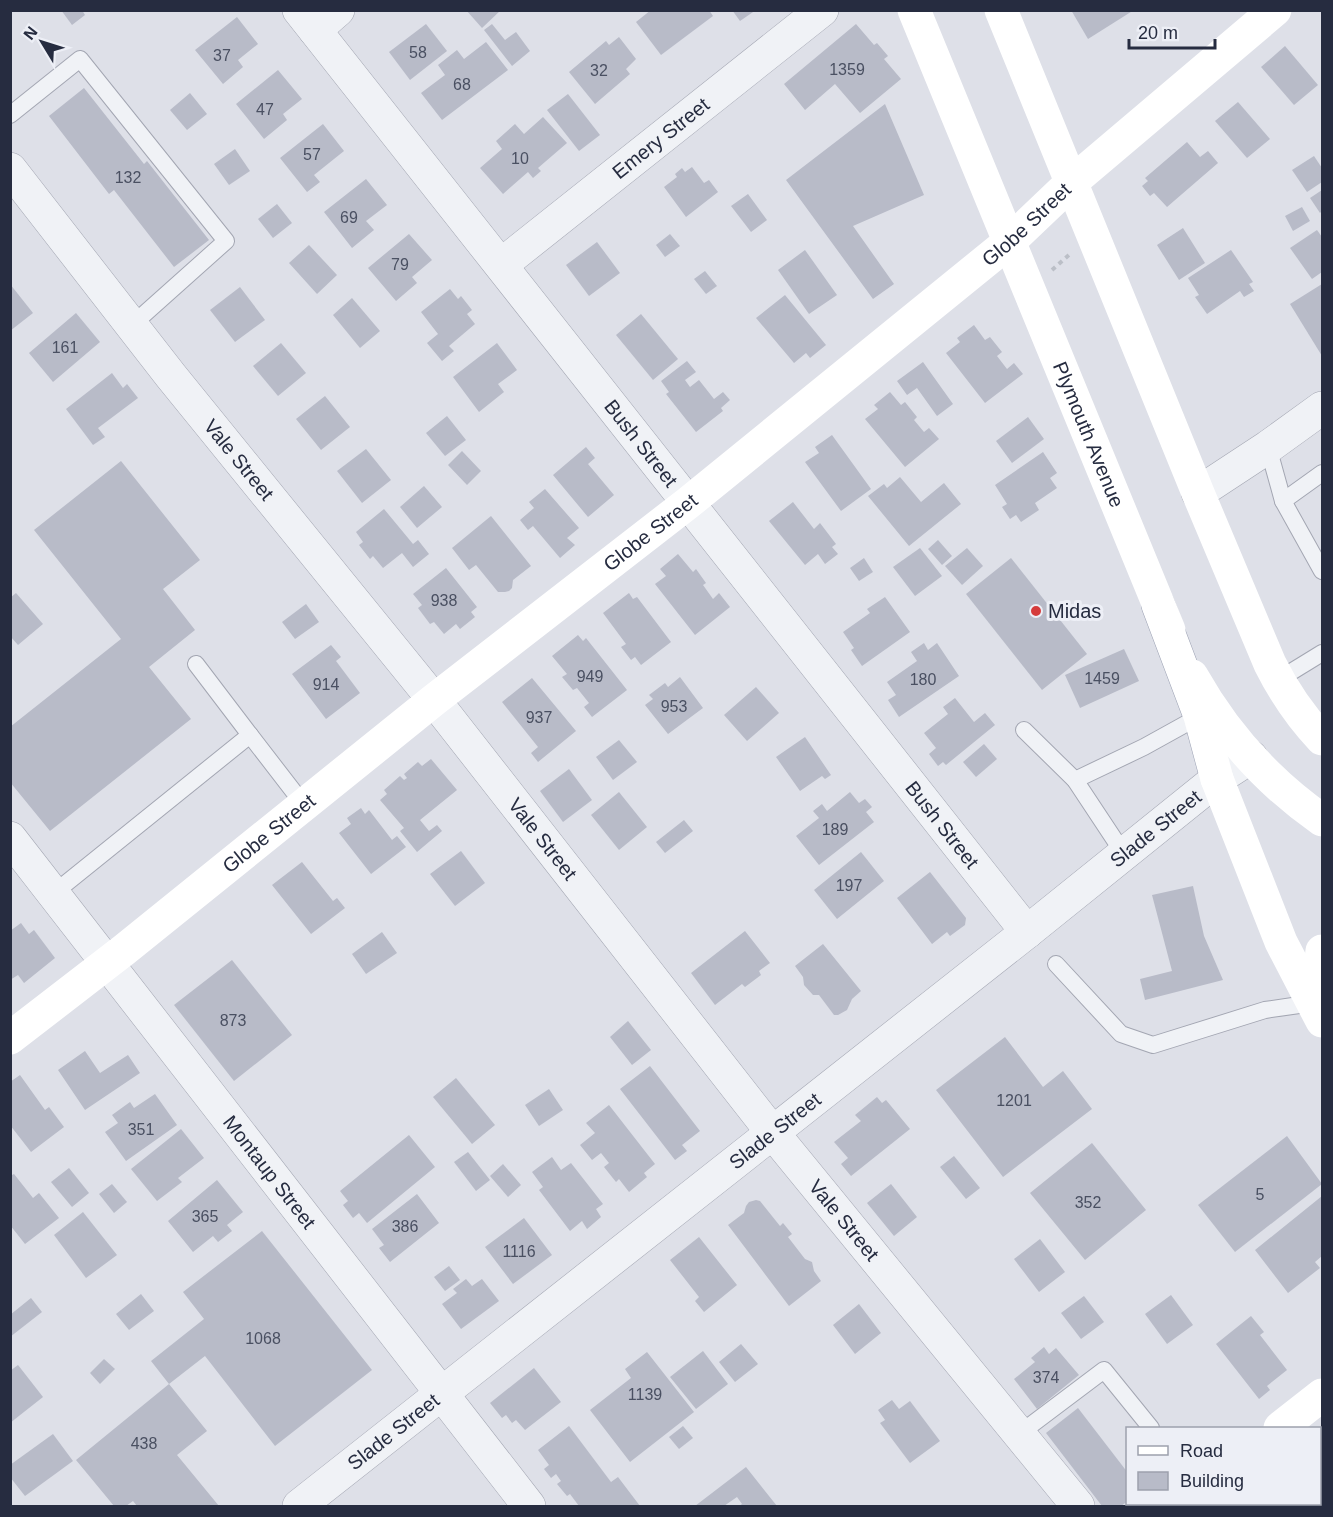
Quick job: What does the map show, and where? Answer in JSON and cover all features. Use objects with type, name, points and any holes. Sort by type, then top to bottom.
[{"type":"main road","name":"Plymouth Avenue","points":[[914,10],[1176,645],[1199,688],[1228,730],[1251,757],[1284,789],[1323,820]]},
{"type":"main road","points":[[1001,10],[1270,664],[1303,717],[1323,739]]},
{"type":"main road","name":"Globe Street","points":[[10,1038],[108,963],[434,700],[688,503],[1009,242],[1072,182],[1275,10]]},
{"type":"main road","points":[[1158,605],[1200,716],[1217,779],[1281,942],[1319,1014]]},
{"type":"main road","points":[[1319,1014],[1323,951]]},
{"type":"main road","points":[[1281,1427],[1323,1395]]},
{"type":"street","name":"Emery Street","points":[[501,266],[822,10]]},
{"type":"street","name":"Bush Street","points":[[317,17],[501,266],[1027,932]]},
{"type":"street","name":"Vale Street","points":[[10,169],[193,403],[434,700],[772,1132],[1078,1506]]},
{"type":"street","points":[[1198,493],[1323,408]]},
{"type":"street","name":"Slade Street","points":[[299,1506],[1027,932],[1217,779],[1251,757]]},
{"type":"street","name":"Montaup Street","points":[[10,837],[529,1506]]},
{"type":"lane","points":[[10,115],[80,59],[226,241],[132,326]]},
{"type":"lane","points":[[1268,447],[1282,501],[1323,571]]},
{"type":"lane","points":[[1282,501],[1323,472]]},
{"type":"lane","points":[[1278,680],[1323,653]]},
{"type":"lane","points":[[196,664],[304,805]]},
{"type":"lane","points":[[1075,780],[1144,747],[1200,716]]},
{"type":"lane","points":[[1024,730],[1075,780],[1124,854]]},
{"type":"lane","points":[[54,893],[250,735]]},
{"type":"lane","points":[[1056,964],[1121,1034],[1153,1045],[1264,1010],[1319,1014]]},
{"type":"lane","points":[[1019,1434],[1104,1370],[1150,1427]]},
{"type":"building","points":[[61,10],[82,10],[85,15],[72,25]]},
{"type":"building","points":[[466,10],[501,10],[482,28]]},
{"type":"building","points":[[651,10],[709,10],[713,16],[661,55],[636,22]]},
{"type":"building","points":[[732,10],[756,10],[740,21]]},
{"type":"building","points":[[1071,10],[1134,10],[1088,39]]},
{"type":"building","points":[[237,17],[258,44],[238,60],[243,67],[223,84],[195,50]]},
{"type":"building","points":[[426,24],[447,51],[410,80],[389,52]]},
{"type":"building","points":[[492,24],[505,40],[516,32],[530,51],[512,66],[484,30]]},
{"type":"building","points":[[856,24],[874,45],[877,43],[888,56],[884,59],[901,79],[860,113],[835,84],[805,110],[784,84]]},
{"type":"building","points":[[619,37],[636,59],[626,69],[630,74],[595,104],[569,72],[606,41],[609,45]]},
{"type":"building","points":[[486,42],[508,70],[442,120],[421,93],[445,75],[438,65],[457,50],[464,59]]},
{"type":"building","points":[[1285,46],[1318,85],[1294,105],[1261,67]]},
{"type":"building","points":[[278,70],[302,99],[283,114],[287,120],[264,139],[236,104]]},
{"type":"building","points":[[84,88],[144,164],[147,161],[209,240],[174,267],[114,190],[109,194],[49,116]]},
{"type":"building","points":[[190,93],[207,114],[187,130],[170,110]]},
{"type":"building","points":[[568,94],[600,135],[579,151],[547,110]]},
{"type":"building","points":[[1238,102],[1270,139],[1247,158],[1215,121]]},
{"type":"building","points":[[885,104],[924,195],[853,226],[894,284],[873,299],[786,180]]},
{"type":"building","points":[[543,117],[567,143],[538,168],[541,171],[533,178],[528,172],[503,194],[480,168],[502,149],[496,141],[515,124],[524,134]]},
{"type":"building","points":[[323,124],[344,151],[314,175],[320,182],[307,192],[280,158]]},
{"type":"building","points":[[1187,142],[1200,157],[1208,151],[1218,163],[1167,207],[1154,193],[1150,196],[1142,186],[1148,181],[1145,178]]},
{"type":"building","points":[[235,149],[250,171],[229,185],[214,164]]},
{"type":"building","points":[[1314,156],[1322,168],[1322,182],[1307,192],[1292,170]]},
{"type":"building","points":[[692,167],[704,183],[709,180],[718,192],[686,217],[664,187],[677,177],[675,174],[682,168],[685,172]]},
{"type":"building","points":[[366,179],[387,205],[366,221],[374,230],[352,248],[324,212]]},
{"type":"building","points":[[1322,190],[1322,211],[1320,213],[1310,198]]},
{"type":"building","points":[[748,194],[767,220],[751,232],[731,206]]},
{"type":"building","points":[[277,204],[292,223],[273,238],[258,219]]},
{"type":"building","points":[[1302,207],[1310,221],[1293,231],[1285,216]]},
{"type":"building","points":[[1183,228],[1205,263],[1179,280],[1157,245]]},
{"type":"building","points":[[1317,230],[1322,237],[1322,272],[1312,279],[1290,248]]},
{"type":"building","points":[[409,234],[432,260],[412,277],[417,283],[396,301],[368,268]]},
{"type":"building","points":[[670,234],[680,246],[665,257],[656,245]]},
{"type":"building","points":[[597,242],[620,273],[589,296],[566,265]]},
{"type":"building","points":[[309,245],[337,275],[317,294],[289,263]]},
{"type":"building","points":[[805,250],[837,295],[809,314],[778,270]]},
{"type":"building","points":[[1231,250],[1253,282],[1249,284],[1254,291],[1244,297],[1240,291],[1207,314],[1195,297],[1199,295],[1188,278]]},
{"type":"building","points":[[705,271],[717,286],[706,294],[694,279]]},
{"type":"building","points":[[10,284],[33,313],[10,331]]},
{"type":"building","points":[[1322,284],[1322,356],[1290,304]]},
{"type":"building","points":[[240,287],[265,320],[235,342],[210,310]]},
{"type":"building","points":[[450,289],[458,299],[461,296],[472,310],[467,314],[475,324],[449,346],[454,351],[442,361],[427,343],[438,334],[421,312]]},
{"type":"building","points":[[785,295],[826,345],[810,358],[806,353],[794,363],[756,318]]},
{"type":"building","points":[[352,298],[380,331],[360,348],[333,315]]},
{"type":"building","points":[[76,313],[100,342],[53,382],[29,353]]},
{"type":"building","points":[[641,314],[678,359],[653,380],[616,335]]},
{"type":"building","points":[[974,325],[985,340],[990,337],[1002,352],[997,356],[1007,369],[1014,363],[1023,374],[985,403],[946,353],[960,342],[957,338]]},
{"type":"building","points":[[281,343],[306,373],[278,396],[253,366]]},
{"type":"building","points":[[497,343],[517,370],[498,384],[504,392],[479,412],[453,377]]},
{"type":"building","points":[[687,361],[696,372],[685,380],[690,387],[699,380],[714,399],[723,392],[730,400],[721,408],[723,411],[696,432],[666,394],[669,392],[661,381]]},
{"type":"building","points":[[923,362],[953,404],[937,416],[917,388],[907,395],[897,381]]},
{"type":"building","points":[[112,373],[123,388],[127,384],[138,398],[98,428],[105,437],[93,445],[66,409]]},
{"type":"building","points":[[890,392],[901,405],[905,402],[917,417],[914,420],[924,432],[929,428],[939,439],[905,467],[865,419],[878,409],[874,405]]},
{"type":"building","points":[[325,396],[350,427],[321,450],[296,419]]},
{"type":"building","points":[[447,416],[466,440],[445,456],[426,433]]},
{"type":"building","points":[[1028,417],[1044,439],[1012,463],[996,441]]},
{"type":"building","points":[[832,435],[871,489],[841,511],[805,462],[819,453],[815,447]]},
{"type":"building","points":[[586,447],[595,458],[588,464],[614,495],[588,517],[553,475]]},
{"type":"building","points":[[366,449],[391,480],[362,503],[337,471]]},
{"type":"building","points":[[462,451],[481,471],[467,485],[448,465]]},
{"type":"building","points":[[1043,452],[1057,473],[1050,478],[1057,488],[1035,503],[1039,510],[1021,522],[1016,515],[1010,519],[1002,507],[1007,504],[995,485]]},
{"type":"building","points":[[121,461],[200,560],[163,589],[195,630],[149,667],[191,719],[50,831],[10,782],[10,727],[121,639],[34,530]]},
{"type":"building","points":[[900,477],[921,502],[944,483],[961,504],[909,546],[868,496],[884,484],[887,488]]},
{"type":"building","points":[[424,486],[442,507],[417,528],[400,507]]},
{"type":"building","points":[[545,489],[579,528],[567,538],[575,545],[560,558],[533,526],[528,530],[520,520],[534,508],[529,502]]},
{"type":"building","points":[[793,502],[814,529],[820,523],[836,544],[832,547],[838,554],[825,564],[818,554],[805,565],[769,521]]},
{"type":"building","points":[[384,509],[413,544],[418,540],[429,554],[413,567],[402,553],[383,568],[373,556],[370,559],[359,545],[363,542],[356,532]]},
{"type":"building","points":[[491,516],[531,566],[513,580],[512,588],[505,592],[498,592],[476,565],[469,570],[452,548]]},
{"type":"building","points":[[938,540],[952,556],[942,565],[928,549]]},
{"type":"building","points":[[920,548],[942,576],[915,596],[893,567]]},
{"type":"building","points":[[967,548],[983,566],[962,585],[945,566]]},
{"type":"building","points":[[678,554],[693,572],[696,569],[713,599],[719,593],[730,607],[695,635],[655,584],[666,576],[660,569]]},
{"type":"building","points":[[864,558],[873,572],[859,581],[850,568]]},
{"type":"building","points":[[1011,558],[1087,654],[1042,690],[966,594]]},
{"type":"building","points":[[446,568],[477,607],[471,612],[475,617],[460,629],[456,624],[444,634],[434,622],[430,624],[418,608],[422,605],[413,594]]},
{"type":"building","points":[[16,593],[43,624],[18,645],[10,636],[10,598]]},
{"type":"building","points":[[629,593],[633,599],[637,597],[671,642],[641,665],[635,657],[631,660],[621,647],[626,644],[603,613]]},
{"type":"building","points":[[885,597],[910,632],[862,666],[843,632],[870,613],[867,609]]},
{"type":"building","points":[[306,604],[319,622],[295,639],[282,622]]},
{"type":"building","points":[[578,635],[583,641],[586,638],[627,690],[592,717],[584,707],[589,703],[577,688],[573,690],[562,677],[567,674],[552,656]]},
{"type":"building","points":[[924,643],[928,650],[937,643],[959,676],[899,717],[888,700],[896,695],[887,682],[917,661],[911,652]]},
{"type":"building","points":[[331,645],[341,657],[336,661],[360,693],[326,719],[292,674]]},
{"type":"building","points":[[1124,649],[1139,681],[1080,708],[1065,675]]},
{"type":"building","points":[[680,677],[703,708],[668,734],[645,705],[653,699],[649,695],[665,683],[668,687]]},
{"type":"building","points":[[532,678],[576,731],[538,762],[531,753],[538,747],[502,702]]},
{"type":"building","points":[[756,687],[779,713],[747,741],[724,715]]},
{"type":"building","points":[[955,698],[974,722],[985,713],[995,725],[946,765],[943,762],[938,766],[929,754],[936,748],[924,733],[948,714],[943,707]]},
{"type":"building","points":[[805,737],[831,775],[825,779],[822,776],[800,791],[776,757]]},
{"type":"building","points":[[619,740],[637,762],[613,780],[596,757]]},
{"type":"building","points":[[984,744],[997,759],[976,777],[963,762]]},
{"type":"building","points":[[431,759],[457,790],[420,820],[429,831],[437,825],[442,831],[417,852],[400,831],[404,828],[380,800],[387,794],[384,790],[400,776],[404,780],[407,778],[404,774],[418,762],[422,766]]},
{"type":"building","points":[[569,769],[592,800],[563,822],[540,791]]},
{"type":"building","points":[[619,792],[647,827],[619,850],[591,815]]},
{"type":"building","points":[[850,792],[859,803],[865,799],[872,807],[866,812],[874,822],[819,865],[796,836],[819,818],[813,811],[822,804],[827,811]]},
{"type":"building","points":[[361,808],[365,814],[369,810],[392,840],[397,836],[406,847],[371,874],[339,833],[351,824],[347,818]]},
{"type":"building","points":[[684,820],[693,831],[665,853],[656,842]]},
{"type":"building","points":[[461,851],[485,883],[455,906],[430,874]]},
{"type":"building","points":[[861,852],[884,881],[837,919],[814,890]]},
{"type":"building","points":[[302,862],[333,901],[337,898],[345,908],[311,934],[272,885]]},
{"type":"building","points":[[930,872],[966,918],[965,925],[950,936],[947,932],[932,944],[897,898]]},
{"type":"building","points":[[1193,886],[1204,936],[1223,980],[1145,1000],[1140,979],[1172,971],[1152,895]]},
{"type":"building","points":[[21,923],[29,934],[34,930],[55,958],[24,983],[18,975],[10,980],[10,931]]},
{"type":"building","points":[[745,931],[770,963],[759,971],[761,975],[745,987],[742,984],[715,1005],[691,973]]},
{"type":"building","points":[[382,932],[397,953],[366,974],[352,954]]},
{"type":"building","points":[[823,944],[861,991],[852,999],[847,1010],[838,1015],[834,1015],[819,995],[813,995],[804,985],[803,977],[795,966]]},
{"type":"building","points":[[232,960],[292,1035],[234,1081],[174,1005]]},
{"type":"building","points":[[628,1021],[651,1050],[632,1065],[610,1037]]},
{"type":"building","points":[[1005,1037],[1043,1087],[1063,1071],[1092,1109],[1003,1177],[936,1090]]},
{"type":"building","points":[[85,1051],[100,1073],[128,1055],[140,1073],[85,1110],[58,1070]]},
{"type":"building","points":[[650,1066],[700,1131],[682,1145],[687,1151],[675,1160],[620,1089]]},
{"type":"building","points":[[20,1075],[45,1110],[49,1107],[64,1127],[31,1152],[10,1125],[10,1082]]},
{"type":"building","points":[[456,1078],[495,1125],[472,1144],[433,1097]]},
{"type":"building","points":[[549,1089],[563,1110],[539,1126],[525,1105]]},
{"type":"building","points":[[155,1094],[177,1125],[126,1161],[105,1132],[118,1123],[112,1115],[130,1102],[134,1108]]},
{"type":"building","points":[[877,1097],[882,1103],[886,1100],[910,1129],[851,1176],[841,1164],[848,1158],[834,1142],[861,1121],[855,1115]]},
{"type":"building","points":[[609,1105],[655,1164],[644,1173],[647,1177],[629,1192],[619,1179],[616,1182],[604,1167],[609,1163],[601,1153],[592,1160],[580,1145],[595,1133],[586,1123]]},
{"type":"building","points":[[181,1129],[204,1158],[178,1178],[182,1182],[157,1201],[131,1169]]},
{"type":"building","points":[[409,1135],[435,1167],[367,1223],[359,1213],[353,1218],[343,1205],[348,1201],[340,1191]]},
{"type":"building","points":[[1287,1136],[1322,1184],[1235,1252],[1198,1205]]},
{"type":"building","points":[[1092,1143],[1146,1210],[1085,1260],[1030,1193]]},
{"type":"building","points":[[468,1152],[490,1180],[476,1191],[454,1162]]},
{"type":"building","points":[[954,1156],[980,1188],[966,1199],[940,1167]]},
{"type":"building","points":[[552,1157],[561,1170],[571,1163],[603,1204],[596,1209],[601,1217],[587,1229],[582,1221],[570,1231],[539,1190],[543,1187],[532,1172]]},
{"type":"building","points":[[503,1164],[521,1185],[508,1197],[490,1176]]},
{"type":"building","points":[[69,1168],[89,1193],[72,1207],[51,1182]]},
{"type":"building","points":[[14,1174],[33,1198],[39,1193],[59,1218],[25,1244],[10,1225],[10,1176]]},
{"type":"building","points":[[217,1180],[243,1212],[227,1225],[232,1231],[218,1242],[213,1236],[193,1252],[168,1221]]},
{"type":"building","points":[[112,1184],[127,1202],[114,1213],[99,1194]]},
{"type":"building","points":[[891,1184],[917,1217],[894,1236],[867,1203]]},
{"type":"building","points":[[417,1194],[439,1223],[390,1262],[379,1248],[384,1245],[372,1229]]},
{"type":"building","points":[[1322,1196],[1322,1256],[1315,1262],[1320,1268],[1288,1293],[1255,1250]]},
{"type":"building","points":[[760,1201],[780,1226],[783,1223],[792,1234],[788,1237],[805,1259],[812,1262],[814,1271],[821,1281],[789,1306],[728,1225],[744,1213],[749,1202]]},
{"type":"building","points":[[83,1212],[117,1255],[86,1278],[54,1235]]},
{"type":"building","points":[[524,1218],[552,1255],[513,1284],[485,1247]]},
{"type":"building","points":[[262,1231],[372,1370],[275,1446],[205,1356],[169,1384],[151,1361],[204,1319],[183,1292]]},
{"type":"building","points":[[699,1237],[737,1285],[704,1312],[695,1301],[699,1297],[670,1260]]},
{"type":"building","points":[[1040,1239],[1065,1272],[1039,1292],[1014,1259]]},
{"type":"building","points":[[449,1266],[460,1280],[445,1291],[434,1277]]},
{"type":"building","points":[[466,1279],[472,1286],[482,1279],[499,1301],[461,1329],[442,1304],[457,1293],[453,1289]]},
{"type":"building","points":[[141,1294],[154,1311],[129,1330],[116,1314]]},
{"type":"building","points":[[1171,1295],[1193,1325],[1167,1344],[1145,1314]]},
{"type":"building","points":[[1084,1296],[1104,1322],[1081,1339],[1061,1313]]},
{"type":"building","points":[[31,1298],[42,1312],[10,1337],[10,1315]]},
{"type":"building","points":[[859,1304],[881,1333],[855,1354],[833,1325]]},
{"type":"building","points":[[1251,1316],[1264,1332],[1260,1335],[1287,1370],[1267,1386],[1270,1390],[1259,1399],[1216,1344]]},
{"type":"building","points":[[741,1344],[758,1364],[735,1382],[719,1362]]},
{"type":"building","points":[[1044,1347],[1049,1354],[1056,1348],[1079,1375],[1037,1409],[1014,1379],[1035,1362],[1031,1358]]},
{"type":"building","points":[[703,1351],[728,1384],[696,1409],[670,1377]]},
{"type":"building","points":[[647,1352],[694,1412],[630,1462],[590,1410],[631,1378],[625,1369]]},
{"type":"building","points":[[104,1359],[115,1369],[100,1384],[90,1373]]},
{"type":"building","points":[[18,1365],[43,1397],[10,1423],[10,1371]]},
{"type":"building","points":[[534,1368],[561,1402],[525,1430],[516,1420],[512,1423],[506,1415],[502,1418],[490,1403]]},
{"type":"building","points":[[169,1384],[207,1431],[177,1455],[219,1506],[137,1506],[133,1501],[126,1506],[114,1506],[76,1460]]},
{"type":"building","points":[[892,1400],[899,1409],[910,1401],[940,1441],[910,1463],[880,1423],[885,1420],[878,1410]]},
{"type":"building","points":[[1078,1408],[1126,1470],[1126,1502],[1121,1506],[1102,1506],[1046,1433]]},
{"type":"building","points":[[569,1426],[611,1482],[618,1477],[640,1506],[579,1506],[570,1494],[567,1496],[557,1484],[561,1481],[556,1474],[551,1478],[544,1469],[549,1465],[538,1450]]},
{"type":"building","points":[[683,1426],[693,1438],[679,1449],[669,1437]]},
{"type":"building","points":[[53,1434],[73,1461],[25,1496],[10,1477],[10,1465]]},
{"type":"building","points":[[746,1467],[777,1506],[739,1506],[742,1504],[737,1497],[724,1506],[695,1506]]},
{"type":"building","points":[[1321,1478],[1322,1506],[1294,1505],[1321,1505]]},
{"type":"place","name":"Midas","points":[[1036,611]]}]
